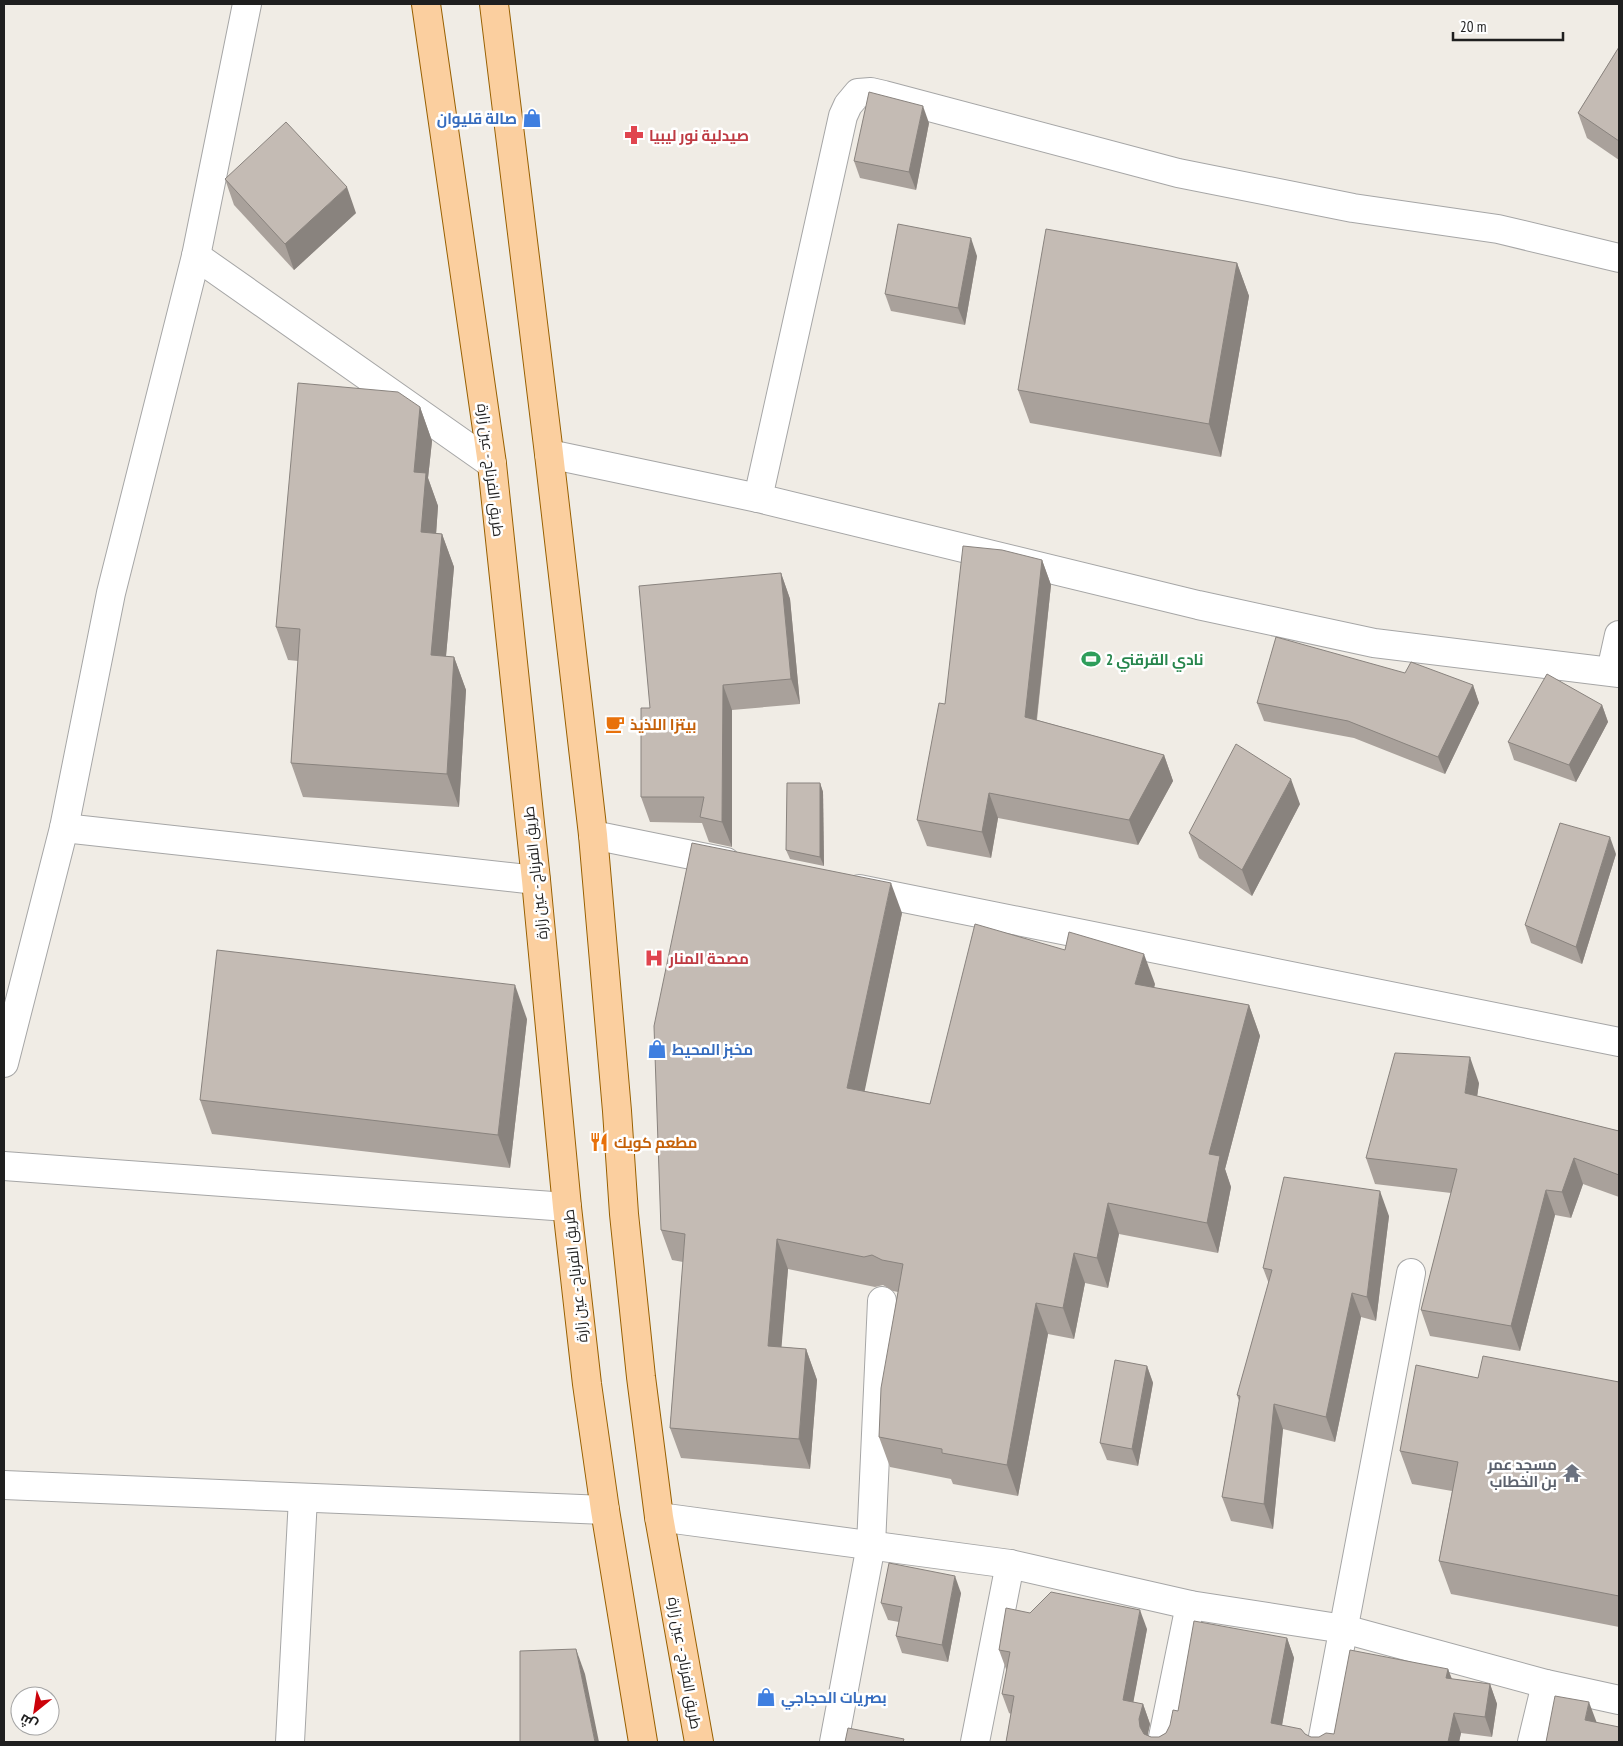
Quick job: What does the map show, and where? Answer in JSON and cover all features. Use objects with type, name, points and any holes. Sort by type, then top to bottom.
[{"type":"main road","name":"طريق الفرناج - عين زارة","points":[[426,4],[492,464],[536,880],[567,1207],[587,1384],[605,1510],[643,1742]]},
{"type":"main road","name":"طريق الفرناج - عين زارة","points":[[494,4],[594,835],[624,1214],[642,1377],[659,1516],[699,1742]]},
{"type":"street","points":[[4,1063],[64,828],[111,593],[196,256],[247,4]]},
{"type":"street","points":[[758,498],[842,116],[858,93],[871,92],[884,95],[1178,173],[1353,208],[1498,229],[1619,258]]},
{"type":"street","points":[[196,256],[492,464]]},
{"type":"street","points":[[549,454],[758,498],[1198,605],[1374,643],[1615,672],[1619,635]]},
{"type":"street","points":[[64,828],[536,880]]},
{"type":"street","points":[[594,835],[750,867]]},
{"type":"street","points":[[838,884],[1619,1042]]},
{"type":"street","points":[[4,1166],[567,1207]]},
{"type":"street","points":[[1322,1742],[1411,1273]]},
{"type":"street","points":[[834,1742],[871,1545],[882,1301]]},
{"type":"street","points":[[4,1486],[605,1510]]},
{"type":"street","points":[[290,1742],[303,1498]]},
{"type":"street","points":[[659,1516],[1010,1564],[1190,1605],[1344,1629],[1546,1684],[1619,1700]]},
{"type":"street","points":[[975,1742],[1010,1564]]},
{"type":"street","points":[[1162,1742],[1190,1605]]},
{"type":"street","points":[[1532,1742],[1546,1684]]},
{"type":"building","points":[[1619,47],[1619,141],[1578,113]]},
{"type":"building","points":[[869,92],[923,106],[909,172],[854,161]]},
{"type":"building","points":[[286,122],[347,187],[285,244],[225,179]]},
{"type":"building","points":[[898,224],[971,238],[958,308],[885,294]]},
{"type":"building","points":[[1046,229],[1237,263],[1209,424],[1018,390]]},
{"type":"building","points":[[298,383],[398,392],[420,407],[414,472],[426,473],[421,532],[442,534],[431,655],[454,657],[447,774],[291,763],[300,629],[276,627]]},
{"type":"building","points":[[963,546],[1002,550],[1042,560],[1025,717],[1164,755],[1129,820],[989,793],[982,832],[917,820],[939,703],[945,704]]},
{"type":"building","points":[[781,573],[791,679],[723,685],[722,822],[700,817],[704,797],[641,797],[641,708],[650,708],[639,586]]},
{"type":"building","points":[[1276,637],[1405,673],[1411,662],[1473,685],[1438,757],[1348,721],[1257,703]]},
{"type":"building","points":[[1547,674],[1602,705],[1569,765],[1508,742]]},
{"type":"building","points":[[1236,744],[1291,779],[1242,870],[1189,833]]},
{"type":"building","points":[[787,783],[820,783],[820,857],[786,850]]},
{"type":"building","points":[[1560,823],[1610,837],[1576,947],[1525,925]]},
{"type":"building","points":[[692,843],[891,883],[847,1088],[930,1104],[975,924],[1065,950],[1069,932],[1144,954],[1135,984],[1249,1005],[1209,1154],[1220,1156],[1207,1223],[1108,1203],[1097,1258],[1074,1253],[1063,1308],[1036,1303],[1007,1465],[942,1453],[942,1449],[879,1437],[881,1388],[903,1264],[882,1260],[872,1255],[864,1257],[777,1239],[768,1346],[806,1349],[799,1439],[670,1428],[685,1234],[661,1230],[654,1026]]},
{"type":"building","points":[[217,950],[515,985],[498,1135],[200,1100]]},
{"type":"building","points":[[1395,1053],[1470,1057],[1465,1093],[1619,1131],[1619,1175],[1574,1158],[1562,1192],[1546,1190],[1511,1326],[1421,1310],[1457,1169],[1366,1158]]},
{"type":"building","points":[[1284,1177],[1380,1191],[1367,1297],[1352,1293],[1326,1417],[1274,1404],[1264,1504],[1222,1497],[1240,1396],[1237,1395],[1272,1270],[1263,1268]]},
{"type":"building","points":[[1483,1356],[1619,1382],[1619,1596],[1439,1561],[1458,1462],[1400,1451],[1416,1365],[1478,1378]]},
{"type":"building","points":[[1115,1360],[1147,1366],[1132,1449],[1100,1443]]},
{"type":"building","points":[[889,1563],[955,1576],[942,1645],[896,1636],[902,1607],[881,1603]]},
{"type":"building","points":[[1051,1592],[1140,1610],[1123,1700],[1143,1704],[1139,1719],[1140,1727],[1144,1734],[1151,1737],[1159,1737],[1166,1733],[1173,1710],[1178,1711],[1194,1621],[1287,1638],[1271,1723],[1301,1729],[1311,1737],[1319,1737],[1326,1733],[1334,1734],[1350,1650],[1448,1669],[1446,1678],[1490,1684],[1485,1717],[1454,1713],[1448,1742],[1006,1742],[1014,1696],[1002,1694],[1010,1652],[999,1650],[1006,1608],[1030,1613]]},
{"type":"building","points":[[576,1649],[595,1742],[520,1742],[520,1651]]},
{"type":"building","points":[[1555,1696],[1589,1702],[1585,1720],[1619,1727],[1619,1742],[1546,1742]]},
{"type":"building","points":[[848,1728],[904,1739],[903,1742],[845,1742]]},
{"type":"place","name":"صالة قليوان","points":[[532,118]]},
{"type":"place","name":"صيدلية نور ليبيا","points":[[634,135]]},
{"type":"place","name":"نادي القرقني 2","points":[[1091,659]]},
{"type":"place","name":"بيتزا اللذيذ","points":[[615,724]]},
{"type":"place","name":"مصحة المنار","points":[[654,958]]},
{"type":"place","name":"مخبز المحيط","points":[[657,1049]]},
{"type":"place","name":"مطعم كويك","points":[[599,1142]]},
{"type":"place","name":"مسجد عمر بن الخطاب","points":[[1572,1473]]},
{"type":"place","name":"بصريات الحجاجي","points":[[766,1697]]}]
